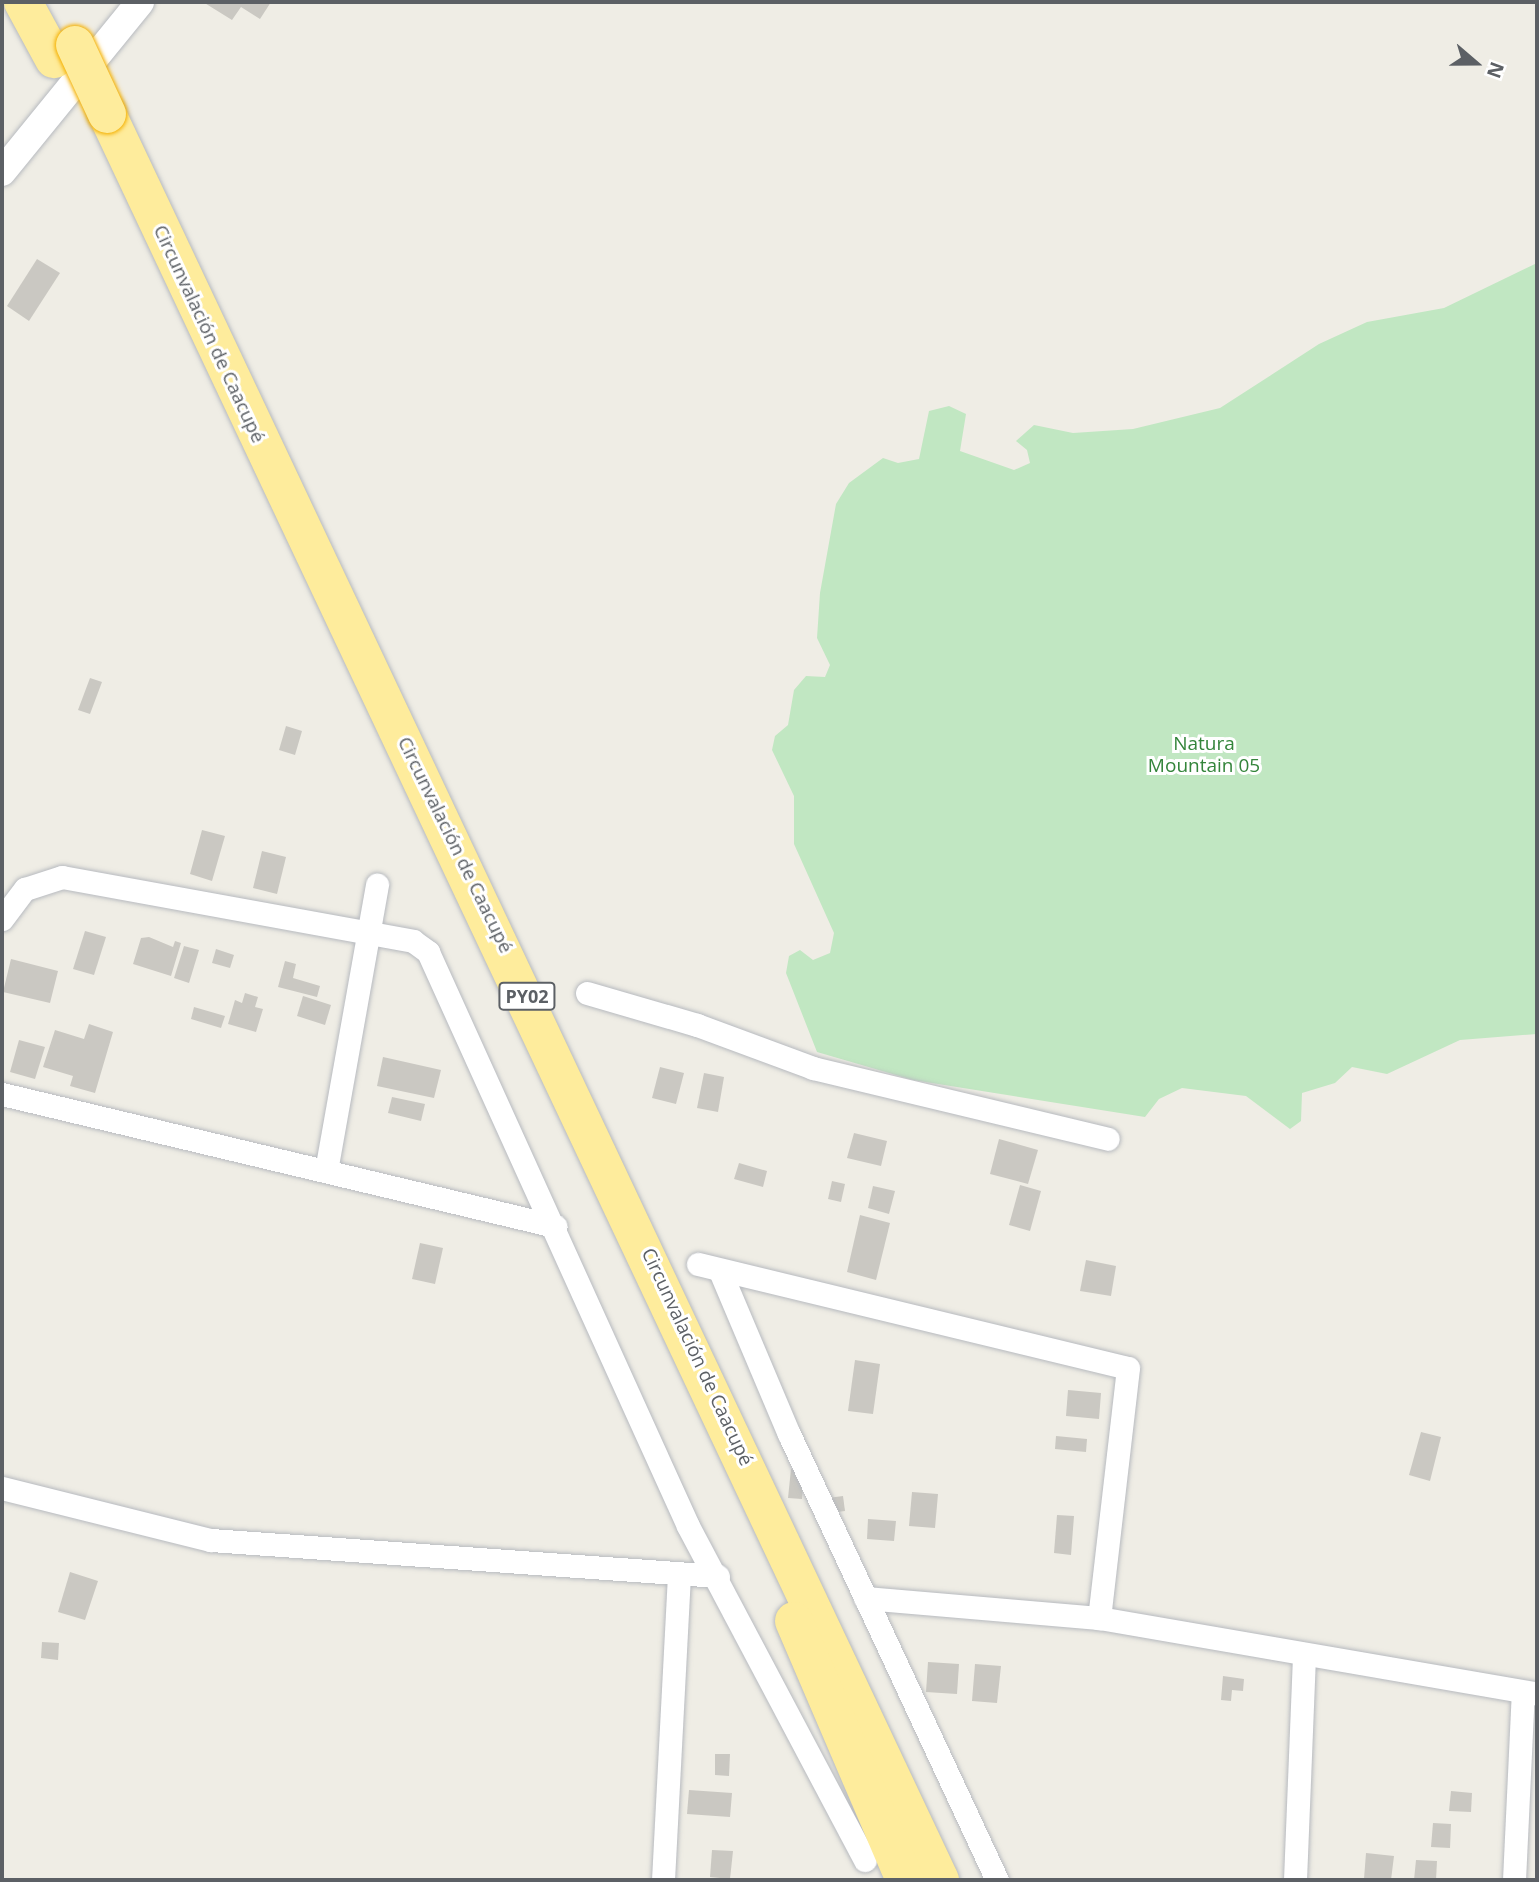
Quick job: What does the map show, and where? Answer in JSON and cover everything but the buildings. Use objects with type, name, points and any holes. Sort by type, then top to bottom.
[{"type":"highway","name":"Circunvalación de Caacupé","points":[[23,2],[64,52],[940,1880]]},
{"type":"highway","name":"Circunvalación de Caacupé","points":[[53,2],[64,52]]},
{"type":"highway","name":"Circunvalación de Caacupé","points":[[97,120],[783,1596],[905,1880]]},
{"type":"street","points":[[2,172],[139,2]]},
{"type":"street","points":[[2,919],[25,889],[62,877],[368,935],[413,941],[428,952],[555,1226],[688,1526],[718,1577],[864,1870]]},
{"type":"street","points":[[326,1171],[377,884]]},
{"type":"street","points":[[587,993],[697,1025],[813,1068],[1108,1139]]},
{"type":"street","points":[[2,1094],[555,1226]]},
{"type":"street","points":[[698,1264],[1128,1368],[1098,1618]]},
{"type":"street","points":[[720,1271],[865,1598],[997,1880]]},
{"type":"street","points":[[2,1488],[211,1540],[718,1577]]},
{"type":"street","points":[[663,1880],[679,1574]]},
{"type":"street","points":[[865,1598],[1098,1618],[1530,1693],[1514,1880]]},
{"type":"street","points":[[1295,1880],[1304,1654]]},
{"type":"street","points":[[864,1870],[868,1791]]},
{"type":"green space","name":"Natura Mountain 05","points":[[1537,263],[1537,1034],[1460,1040],[1387,1074],[1352,1067],[1335,1083],[1302,1093],[1301,1121],[1290,1129],[1246,1096],[1182,1088],[1159,1099],[1145,1117],[913,1080],[817,1052],[786,973],[789,956],[800,950],[813,960],[830,953],[834,933],[794,844],[794,796],[772,750],[775,736],[788,725],[794,690],[806,676],[825,677],[830,665],[817,638],[820,593],[836,504],[849,483],[883,458],[898,463],[919,459],[929,411],[949,406],[966,414],[960,451],[1014,470],[1030,463],[1027,450],[1016,441],[1034,425],[1073,433],[1133,429],[1220,408],[1319,344],[1367,322],[1444,308]]}]
